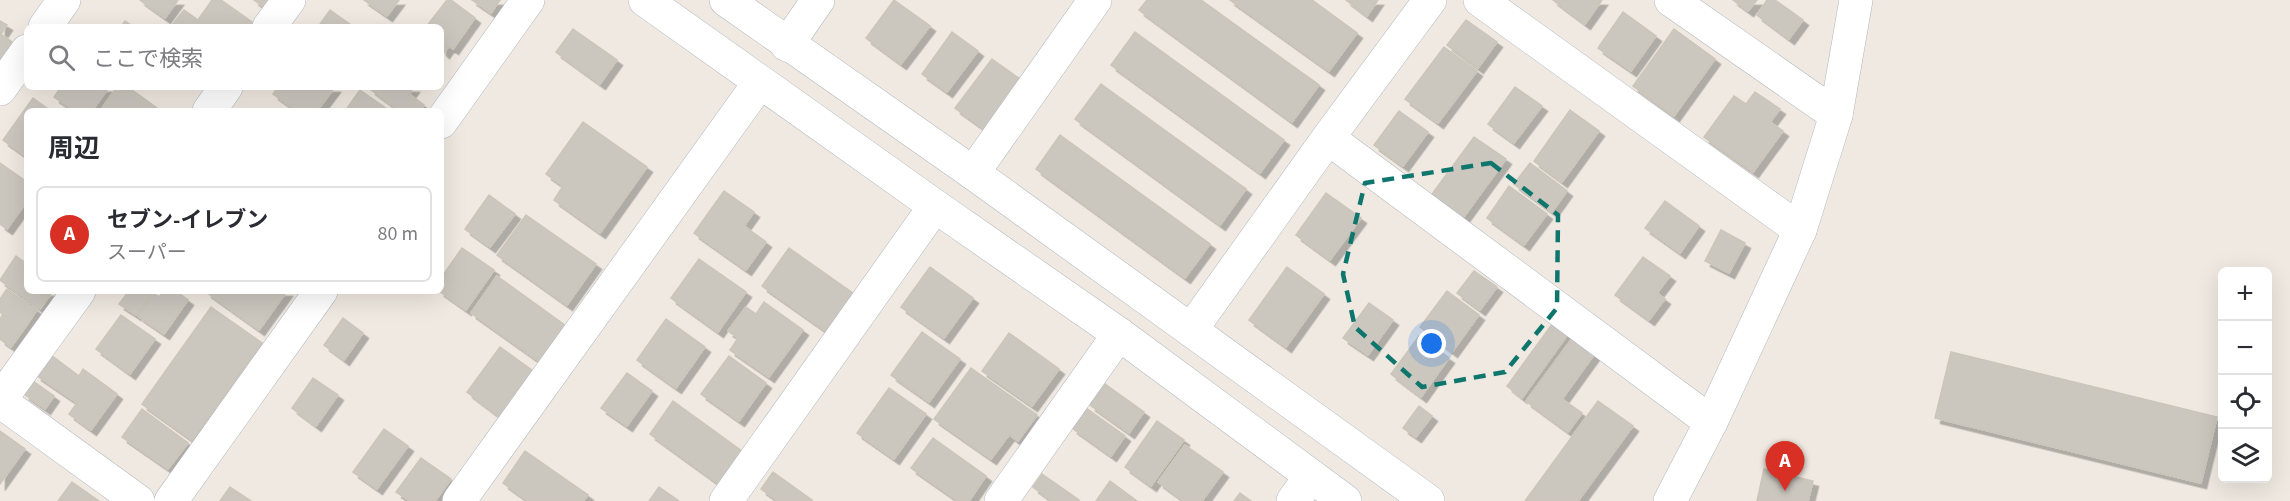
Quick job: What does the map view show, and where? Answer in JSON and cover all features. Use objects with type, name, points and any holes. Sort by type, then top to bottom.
[{"type":"street","points":[[47,24],[64,0]]},
{"type":"street","points":[[271,24],[289,0]]},
{"type":"street","points":[[444,118],[528,0]]},
{"type":"street","points":[[645,0],[1119,334],[1302,488],[1345,501]]},
{"type":"street","points":[[726,0],[787,45],[973,173],[1428,501]]},
{"type":"street","points":[[787,45],[818,0]]},
{"type":"street","points":[[973,173],[1095,0]]},
{"type":"street","points":[[1191,330],[1430,0]]},
{"type":"street","points":[[1480,0],[1800,230]]},
{"type":"street","points":[[1671,0],[1836,115]]},
{"type":"street","points":[[1670,501],[1711,422],[1800,230],[1836,115],[1856,0]]},
{"type":"street","points":[[0,89],[24,55]]},
{"type":"street","points":[[459,501],[760,82]]},
{"type":"street","points":[[210,108],[224,90]]},
{"type":"street","points":[[1328,138],[1711,422]]},
{"type":"street","points":[[726,501],[935,206]]},
{"type":"street","points":[[77,294],[0,401],[138,501]]},
{"type":"street","points":[[171,501],[319,294]]},
{"type":"street","points":[[1000,501],[1119,334]]},
{"type":"highlighted area","points":[[1491,163],[1558,215],[1557,308],[1505,372],[1422,387],[1355,327],[1343,274],[1365,183]]},
{"type":"building","points":[[140,0],[178,0],[165,18]]},
{"type":"building","points":[[212,0],[221,0],[252,22],[251,24],[173,24],[184,10],[198,20]]},
{"type":"building","points":[[254,0],[269,0],[264,7]]},
{"type":"building","points":[[364,0],[399,0],[387,16]]},
{"type":"building","points":[[447,0],[451,0],[475,18],[453,49],[449,46],[444,53],[444,24],[428,24]]},
{"type":"building","points":[[472,0],[500,0],[491,13]]},
{"type":"building","points":[[894,0],[930,26],[901,64],[866,38]]},
{"type":"building","points":[[1147,0],[1201,0],[1319,85],[1292,122],[1139,10]]},
{"type":"building","points":[[1230,0],[1312,0],[1357,33],[1329,71]]},
{"type":"building","points":[[1346,0],[1378,0],[1367,16]]},
{"type":"building","points":[[1553,0],[1602,0],[1585,24]]},
{"type":"building","points":[[1733,0],[1757,0],[1748,11]]},
{"type":"building","points":[[1767,0],[1775,0],[1803,20],[1789,39],[1757,15]]},
{"type":"building","points":[[330,10],[350,24],[320,24]]},
{"type":"building","points":[[1623,12],[1656,36],[1631,71],[1598,48]]},
{"type":"building","points":[[1466,20],[1497,42],[1478,68],[1447,45]]},
{"type":"building","points":[[0,21],[7,25],[1,34],[16,45],[0,65]]},
{"type":"building","points":[[573,29],[617,60],[600,84],[556,52]]},
{"type":"building","points":[[1674,29],[1715,59],[1674,116],[1633,86]]},
{"type":"building","points":[[952,32],[978,51],[947,92],[922,74]]},
{"type":"building","points":[[1135,32],[1284,140],[1260,173],[1111,65]]},
{"type":"building","points":[[1444,47],[1477,71],[1438,123],[1405,99]]},
{"type":"building","points":[[992,59],[1027,84],[991,134],[955,108]]},
{"type":"building","points":[[1101,84],[1246,189],[1220,225],[1075,119]]},
{"type":"building","points":[[1515,87],[1542,106],[1514,143],[1488,124]]},
{"type":"building","points":[[59,90],[107,90],[94,108],[70,108],[54,97]]},
{"type":"building","points":[[115,90],[132,90],[157,108],[102,108]]},
{"type":"building","points":[[276,90],[333,90],[319,108],[293,108],[273,94]]},
{"type":"building","points":[[360,90],[386,108],[347,108]]},
{"type":"building","points":[[371,90],[412,90],[409,94],[424,105],[422,108],[396,108]]},
{"type":"building","points":[[1755,92],[1780,109],[1770,122],[1783,131],[1753,172],[1704,137],[1734,96],[1746,104]]},
{"type":"building","points":[[33,98],[47,108],[26,108]]},
{"type":"building","points":[[1570,110],[1599,131],[1562,182],[1534,161]]},
{"type":"building","points":[[24,111],[24,155],[3,140]]},
{"type":"building","points":[[1399,111],[1428,132],[1403,166],[1374,145]]},
{"type":"building","points":[[583,122],[647,167],[600,233],[554,200],[563,186],[546,174]]},
{"type":"building","points":[[1060,135],[1210,244],[1185,278],[1036,169]]},
{"type":"building","points":[[1474,137],[1506,159],[1463,218],[1432,194]]},
{"type":"building","points":[[0,163],[24,180],[24,205],[7,229],[0,224]]},
{"type":"building","points":[[1530,163],[1567,191],[1552,212],[1514,184]]},
{"type":"building","points":[[1509,186],[1547,214],[1524,245],[1487,218]]},
{"type":"building","points":[[724,191],[754,212],[744,226],[766,242],[746,270],[694,233]]},
{"type":"building","points":[[1326,193],[1361,218],[1330,260],[1296,235]]},
{"type":"building","points":[[489,195],[515,214],[490,247],[465,229]]},
{"type":"building","points":[[1665,201],[1699,226],[1680,253],[1645,228]]},
{"type":"building","points":[[526,215],[596,264],[567,305],[497,255]]},
{"type":"building","points":[[1721,230],[1745,243],[1729,273],[1705,261]]},
{"type":"building","points":[[462,248],[494,270],[466,310],[443,294],[444,274]]},
{"type":"building","points":[[789,248],[857,296],[830,334],[762,286]]},
{"type":"building","points":[[16,256],[24,262],[24,294],[51,294],[40,309],[0,280]]},
{"type":"building","points":[[1643,257],[1670,276],[1657,293],[1665,299],[1649,320],[1615,295]]},
{"type":"building","points":[[699,259],[746,292],[718,332],[671,298]]},
{"type":"building","points":[[930,267],[973,298],[944,338],[901,307]]},
{"type":"building","points":[[1287,267],[1324,294],[1286,347],[1249,320]]},
{"type":"building","points":[[1474,271],[1497,287],[1480,310],[1457,293]]},
{"type":"building","points":[[497,276],[566,326],[540,362],[471,313]]},
{"type":"building","points":[[7,289],[37,310],[24,329],[0,312],[0,299]]},
{"type":"building","points":[[1447,291],[1479,315],[1452,352],[1420,327]]},
{"type":"building","points":[[127,294],[152,294],[136,315],[119,304]]},
{"type":"building","points":[[154,294],[159,297],[162,294],[180,294],[188,300],[164,334],[138,316]]},
{"type":"building","points":[[209,294],[285,294],[259,330]]},
{"type":"building","points":[[764,302],[803,330],[769,377],[730,350],[738,338],[728,331],[746,307],[756,314]]},
{"type":"building","points":[[1369,303],[1393,320],[1368,355],[1343,338]]},
{"type":"building","points":[[211,307],[262,343],[192,440],[142,404]]},
{"type":"building","points":[[3,314],[24,329],[11,347],[0,339],[0,319]]},
{"type":"building","points":[[121,315],[155,339],[130,374],[96,349]]},
{"type":"building","points":[[343,318],[363,333],[344,360],[324,345]]},
{"type":"building","points":[[666,319],[705,347],[676,388],[637,360]]},
{"type":"building","points":[[1553,323],[1568,334],[1522,398],[1507,386]]},
{"type":"building","points":[[922,332],[960,359],[929,402],[891,375]]},
{"type":"building","points":[[1009,333],[1059,369],[1032,406],[982,371]]},
{"type":"building","points":[[1419,336],[1449,358],[1421,397],[1391,374]]},
{"type":"building","points":[[1574,336],[1596,352],[1562,399],[1582,413],[1568,432],[1526,401]]},
{"type":"building","points":[[500,347],[533,371],[500,417],[467,392]]},
{"type":"building","points":[[1951,352],[2217,417],[2201,483],[1935,418]]},
{"type":"building","points":[[51,355],[79,376],[83,369],[117,394],[91,430],[69,414],[77,403],[36,375]]},
{"type":"building","points":[[729,356],[766,383],[739,421],[701,394]]},
{"type":"building","points":[[971,368],[1037,415],[1018,441],[1009,435],[991,459],[934,419]]},
{"type":"building","points":[[627,373],[652,391],[627,426],[601,408]]},
{"type":"building","points":[[313,378],[338,395],[316,426],[292,408]]},
{"type":"building","points":[[33,381],[54,396],[45,409],[24,394]]},
{"type":"building","points":[[1105,384],[1144,412],[1129,433],[1090,405]]},
{"type":"building","points":[[889,388],[926,414],[894,459],[857,433]]},
{"type":"building","points":[[673,401],[746,454],[723,487],[650,434]]},
{"type":"building","points":[[1598,401],[1633,426],[1578,501],[1525,501]]},
{"type":"building","points":[[1419,406],[1432,416],[1416,437],[1403,428]]},
{"type":"building","points":[[1086,408],[1125,436],[1111,456],[1072,428]]},
{"type":"building","points":[[142,409],[188,443],[168,469],[122,437]]},
{"type":"building","points":[[1157,421],[1184,440],[1151,486],[1125,467]]},
{"type":"building","points":[[384,429],[408,446],[377,489],[353,472]]},
{"type":"building","points":[[0,431],[25,449],[0,484]]},
{"type":"building","points":[[933,438],[986,476],[969,501],[958,501],[911,468]]},
{"type":"building","points":[[1185,445],[1223,472],[1202,501],[1184,501],[1158,482]]},
{"type":"building","points":[[525,451],[588,495],[583,501],[528,501],[503,483]]},
{"type":"building","points":[[421,458],[451,479],[435,501],[410,501],[396,492]]},
{"type":"building","points":[[1764,469],[1813,481],[1808,501],[1757,501]]},
{"type":"building","points":[[773,472],[812,500],[778,501],[761,489]]},
{"type":"building","points":[[1042,474],[1079,501],[1052,501],[1033,487]]},
{"type":"building","points":[[1110,481],[1137,501],[1096,501]]},
{"type":"building","points":[[72,482],[99,501],[58,501]]},
{"type":"building","points":[[230,487],[251,501],[220,501]]},
{"type":"building","points":[[659,487],[679,501],[649,501]]},
{"type":"building","points":[[1240,493],[1251,501],[1234,501]]},
{"type":"place","name":"セブン-イレブン","points":[[1785,491]]}]
